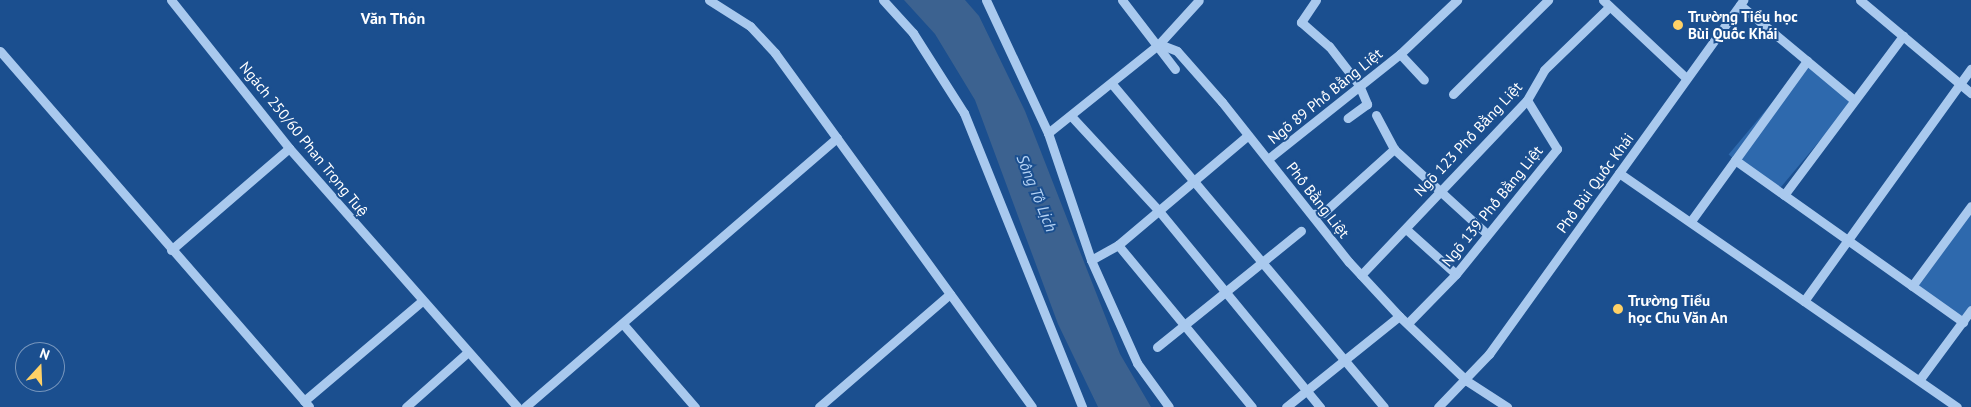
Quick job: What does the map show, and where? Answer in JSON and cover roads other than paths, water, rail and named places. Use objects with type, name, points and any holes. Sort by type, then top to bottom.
[{"type":"street","name":"Ngách 250/60 Phan Trọng Tuệ","points":[[171,0],[289,148],[419,298],[517,407]]},
{"type":"street","points":[[709,0],[750,26],[776,53],[1032,407]]},
{"type":"street","points":[[883,0],[913,33],[964,113],[1082,407]]},
{"type":"street","name":"Phố Bằng Liệt","points":[[1122,0],[1159,44],[1177,51],[1246,137],[1268,159],[1361,275],[1399,316],[1409,322],[1467,381],[1507,407]]},
{"type":"street","points":[[1048,133],[1072,117],[1159,44],[1199,0]]},
{"type":"street","points":[[1316,0],[1301,22],[1329,46],[1360,85],[1367,104],[1348,118]]},
{"type":"street","name":"Ngõ 89 Phố Bằng Liệt","points":[[1268,159],[1400,54],[1458,0]]},
{"type":"street","points":[[1453,94],[1487,64],[1548,0]]},
{"type":"street","points":[[1860,0],[1971,93]]},
{"type":"street","points":[[990,2],[1048,133],[1091,260],[1137,363],[1168,407]]},
{"type":"street","points":[[1741,2],[1807,62],[1854,100]]},
{"type":"street","name":"Phố Bùi Quốc Khái","points":[[1438,407],[1467,381],[1741,2]]},
{"type":"street","points":[[1606,4],[1686,78]]},
{"type":"street","name":"Ngõ 123 Phố Bằng Liệt","points":[[1361,275],[1406,229],[1437,192],[1527,100],[1544,70],[1606,4]]},
{"type":"street","points":[[1784,195],[1902,36]]},
{"type":"street","points":[[1159,44],[1175,69]]},
{"type":"street","points":[[0,51],[306,404],[419,298]]},
{"type":"street","name":"Ngõ 89 Phố Bằng Liệt","points":[[1400,54],[1424,80]]},
{"type":"street","points":[[1691,221],[1807,62]]},
{"type":"street","points":[[1804,300],[1971,69]]},
{"type":"street","points":[[1112,84],[1264,261],[1344,361],[1384,407]]},
{"type":"street","name":"Ngõ 139 Phố Bằng Liệt","points":[[1409,322],[1456,274],[1557,149],[1527,100]]},
{"type":"street","points":[[1376,115],[1394,149],[1437,192],[1487,234]]},
{"type":"street","points":[[1072,117],[1158,211],[1320,407]]},
{"type":"street","points":[[1091,260],[1118,245],[1246,137]]},
{"type":"street","points":[[525,407],[837,138]]},
{"type":"street","points":[[171,250],[289,148]]},
{"type":"street","points":[[1312,214],[1323,213],[1394,149]]},
{"type":"street","points":[[1735,160],[1962,322]]},
{"type":"street","points":[[1619,173],[1691,221],[1957,407]]},
{"type":"street","points":[[1912,286],[1971,206]]},
{"type":"street","points":[[1406,229],[1456,274]]},
{"type":"street","points":[[1157,347],[1187,325],[1301,231]]},
{"type":"street","points":[[1118,245],[1187,325],[1252,407]]},
{"type":"street","points":[[819,407],[950,294]]},
{"type":"street","points":[[1920,380],[1971,310]]},
{"type":"street","points":[[1286,407],[1399,316]]},
{"type":"street","points":[[623,324],[695,407]]},
{"type":"street","points":[[406,407],[468,352]]},
{"type":"water","name":"Sông Tô Lịch","points":[[904,0],[965,0],[979,16],[1025,111],[1120,354],[1151,407],[1098,407],[1058,324],[975,100],[935,34]]},
{"type":"place","name":"Trường Tiểu học Bùi Quốc Khái","points":[[1678,25]]},
{"type":"place","name":"Trường Tiểu học Chu Văn An","points":[[1618,309]]},
{"type":"district","name":"Văn Thôn","points":[[393,18]]}]
